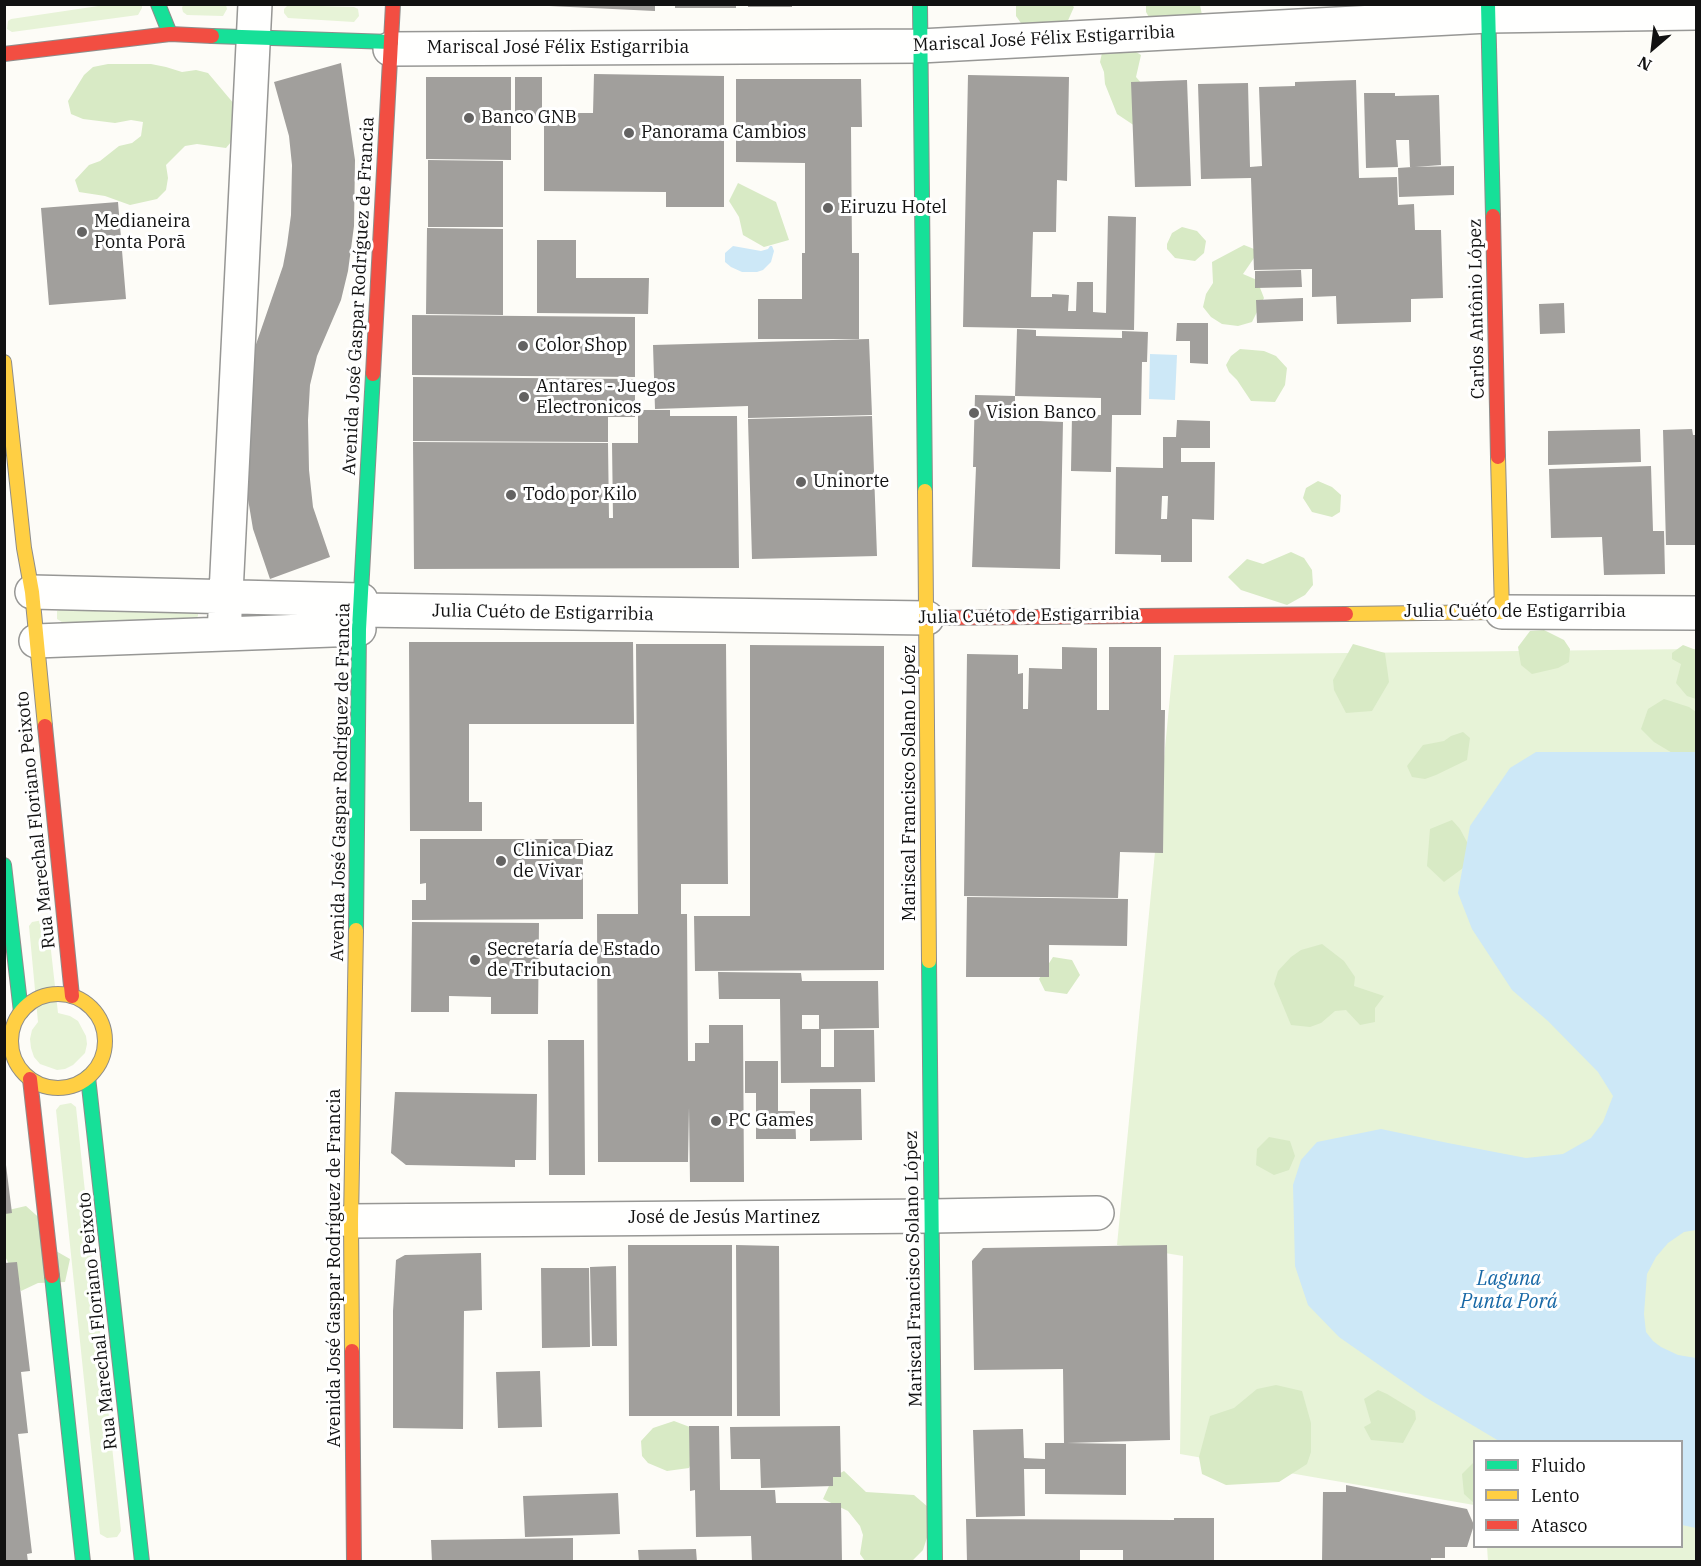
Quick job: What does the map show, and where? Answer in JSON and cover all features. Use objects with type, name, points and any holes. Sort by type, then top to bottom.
[{"type":"main road","points":[[158,4],[170,34]]},
{"type":"main road","name":"Avenida José Gaspar Rodríguez de Francia","points":[[354,1562],[351,1221],[361,613],[393,4]]},
{"type":"main road","name":"Mariscal Francisco Solano López","points":[[920,4],[935,1562]]},
{"type":"main road","name":"Carlos Antônio López","points":[[1488,10],[1502,612]]},
{"type":"main road","points":[[4,54],[170,34],[391,45]]},
{"type":"main road","name":"Rua Marechal Floriano Peixoto","points":[[4,362],[24,548],[32,592],[72,996]]},
{"type":"main road","name":"Julia Cuéto de Estigarribia","points":[[927,618],[1502,612]]},
{"type":"main road","name":"Rua Marechal Floriano Peixoto","points":[[4,865],[13,1018]]},
{"type":"main road","points":[[59,994],[72,996],[83,1001],[93,1010],[101,1023],[105,1037],[101,1060],[88,1077],[79,1083],[53,1088],[41,1085],[27,1076],[15,1061],[10,1039],[13,1018],[32,1002],[45,996],[59,994]]},
{"type":"main road","points":[[4,1076],[27,1076]]},
{"type":"main road","points":[[27,1076],[83,1562]]},
{"type":"main road","name":"Rua Marechal Floriano Peixoto","points":[[88,1077],[135,1560]]},
{"type":"street","points":[[224,634],[255,4]]},
{"type":"street","name":"Mariscal José Félix Estigarribia","points":[[391,45],[920,46],[1488,10],[1696,13]]},
{"type":"street","name":"Julia Cuéto de Estigarribia","points":[[32,592],[225,597],[361,613],[927,618]]},
{"type":"street","name":"Julia Cuéto de Estigarribia","points":[[1502,612],[1696,612]]},
{"type":"street","name":"Julia Cuéto de Estigarribia","points":[[36,640],[224,634],[361,613]]},
{"type":"street","name":"José de Jesús Martinez","points":[[351,1221],[1097,1213]]},
{"type":"green space","points":[[1016,4],[1071,4],[1074,7],[1066,25],[1030,36],[1016,16]]},
{"type":"green space","points":[[105,5],[142,5],[142,8],[138,15],[12,32],[7,29],[8,21],[11,19]]},
{"type":"green space","points":[[183,5],[226,5],[227,9],[223,16],[187,15],[182,8]]},
{"type":"green space","points":[[288,5],[354,7],[358,9],[359,16],[354,22],[288,18],[284,9]]},
{"type":"green space","points":[[1146,5],[1200,5],[1203,20],[1153,24],[1146,12]]},
{"type":"green space","points":[[1109,20],[1123,44],[1141,55],[1136,77],[1150,93],[1135,126],[1117,114],[1105,84],[1100,62]]},
{"type":"green space","points":[[108,64],[151,64],[182,72],[196,70],[208,73],[240,111],[236,136],[226,148],[197,144],[185,146],[166,165],[168,178],[166,190],[157,199],[130,205],[105,196],[79,192],[75,180],[89,165],[100,161],[119,146],[132,143],[141,136],[143,122],[131,120],[115,123],[83,119],[71,114],[68,101],[84,75],[93,67]]},
{"type":"green space","points":[[738,183],[776,202],[789,240],[764,247],[743,235],[739,217],[729,201]]},
{"type":"green space","points":[[1182,227],[1197,231],[1206,241],[1204,253],[1195,261],[1175,258],[1167,249],[1172,233]]},
{"type":"green space","points":[[1244,245],[1254,249],[1254,258],[1243,274],[1257,280],[1264,298],[1252,322],[1238,326],[1222,324],[1211,317],[1203,307],[1206,294],[1213,283],[1212,262]]},
{"type":"green space","points":[[1240,349],[1264,351],[1276,356],[1287,368],[1285,385],[1275,402],[1251,401],[1229,372],[1226,365],[1231,356]]},
{"type":"green space","points":[[1318,481],[1332,487],[1341,495],[1340,512],[1332,517],[1312,512],[1303,498],[1306,488]]},
{"type":"green space","points":[[1291,552],[1304,558],[1312,570],[1313,585],[1305,595],[1287,605],[1241,590],[1228,577],[1247,559],[1263,564]]},
{"type":"green space","points":[[61,609],[198,611],[198,616],[194,622],[62,622],[57,619],[57,611]]},
{"type":"green space","points":[[1544,630],[1564,640],[1570,649],[1569,662],[1558,668],[1532,674],[1521,665],[1518,647],[1530,631]]},
{"type":"green space","points":[[1353,644],[1385,653],[1389,682],[1372,711],[1346,713],[1334,690],[1333,680]]},
{"type":"green space","points":[[1683,645],[1696,650],[1696,699],[1687,696],[1676,683],[1681,664],[1672,659],[1672,653]]},
{"type":"green space","points":[[1696,649],[1696,1561],[1488,1561],[1487,1548],[1683,1548],[1683,1440],[1473,1440],[1473,1505],[1180,1454],[1183,1256],[1117,1245],[1174,655]]},
{"type":"green space","points":[[1664,699],[1689,707],[1696,712],[1696,759],[1684,760],[1654,742],[1641,729],[1648,709]]},
{"type":"green space","points":[[1463,732],[1470,738],[1467,760],[1425,779],[1412,777],[1407,766],[1423,745],[1444,741]]},
{"type":"green space","points":[[1452,820],[1467,842],[1468,861],[1463,868],[1444,882],[1427,866],[1430,829]]},
{"type":"green space","points":[[43,920],[48,924],[58,1013],[78,1021],[86,1036],[87,1044],[85,1053],[73,1065],[57,1070],[40,1064],[34,1057],[30,1039],[32,1030],[38,1022],[29,926],[32,922]]},
{"type":"green space","points":[[1322,944],[1344,961],[1355,977],[1354,986],[1384,996],[1375,1008],[1375,1022],[1360,1025],[1346,1010],[1335,1011],[1321,1023],[1310,1027],[1291,1025],[1274,984],[1278,971],[1301,950]]},
{"type":"green space","points":[[1053,957],[1072,960],[1080,975],[1067,994],[1045,991],[1039,979]]},
{"type":"green space","points":[[71,1103],[76,1107],[121,1531],[117,1537],[107,1538],[100,1534],[56,1110],[60,1105]]},
{"type":"green space","points":[[1269,1137],[1290,1141],[1295,1156],[1289,1170],[1274,1175],[1256,1165],[1257,1149]]},
{"type":"green space","points":[[26,1206],[45,1223],[49,1247],[70,1259],[65,1282],[38,1283],[21,1291],[5,1256],[4,1211]]},
{"type":"green space","points":[[1276,1385],[1302,1391],[1311,1423],[1311,1452],[1307,1464],[1279,1482],[1226,1485],[1202,1474],[1199,1457],[1210,1416],[1234,1408],[1257,1389]]},
{"type":"green space","points":[[1378,1390],[1415,1411],[1416,1419],[1403,1443],[1371,1440],[1364,1427],[1371,1423],[1364,1399]]},
{"type":"green space","points":[[674,1421],[695,1429],[700,1442],[689,1468],[667,1471],[648,1463],[642,1456],[641,1441],[653,1428]]},
{"type":"green space","points":[[1473,1463],[1473,1502],[1464,1494],[1462,1474]]},
{"type":"green space","points":[[844,1471],[866,1492],[914,1495],[935,1513],[923,1550],[912,1561],[865,1561],[860,1554],[863,1535],[860,1526],[848,1511],[823,1499],[833,1477]]},
{"type":"water","points":[[733,246],[761,251],[772,246],[774,251],[771,262],[763,270],[742,272],[725,262],[725,253]]},
{"type":"water","points":[[1150,354],[1177,355],[1175,400],[1149,399]]},
{"type":"water","name":"Laguna Punta Porá","points":[[1536,752],[1696,752],[1696,1230],[1684,1232],[1668,1243],[1656,1257],[1647,1274],[1644,1314],[1646,1332],[1653,1341],[1678,1355],[1696,1358],[1696,1528],[1683,1525],[1683,1440],[1497,1440],[1425,1397],[1339,1337],[1308,1305],[1295,1266],[1293,1185],[1301,1160],[1317,1142],[1381,1129],[1526,1158],[1563,1154],[1591,1138],[1603,1122],[1613,1096],[1598,1072],[1548,1021],[1512,990],[1472,929],[1458,893],[1470,826],[1510,768]]},
{"type":"building","points":[[549,4],[655,4],[655,11],[549,6]]},
{"type":"building","points":[[675,4],[736,4],[736,8],[675,8]]},
{"type":"building","points":[[748,4],[792,4],[792,7],[748,7]]},
{"type":"building","points":[[341,63],[355,160],[354,226],[348,271],[341,300],[317,356],[310,385],[308,420],[309,470],[313,507],[330,557],[270,579],[253,529],[248,499],[248,466],[253,353],[283,266],[291,215],[292,165],[289,136],[274,82]]},
{"type":"building","points":[[594,74],[724,76],[724,207],[666,207],[666,192],[544,191],[544,113],[593,113]]},
{"type":"building","points":[[968,75],[1069,77],[1067,181],[1057,180],[1056,232],[1033,232],[1031,297],[1052,297],[1052,294],[1069,295],[1068,311],[1076,311],[1077,282],[1093,282],[1093,312],[1106,313],[1108,216],[1136,217],[1134,330],[963,327]]},
{"type":"building","name":"Banco GNB","points":[[426,77],[511,77],[511,160],[426,159]]},
{"type":"building","points":[[515,77],[542,77],[542,116],[515,116]]},
{"type":"building","name":"Eiruzu Hotel","points":[[736,79],[861,79],[862,127],[851,127],[852,253],[859,253],[859,339],[758,339],[758,299],[802,299],[802,253],[805,253],[805,163],[736,162]]},
{"type":"building","points":[[1187,80],[1191,186],[1135,187],[1131,82]]},
{"type":"building","points":[[1356,80],[1359,178],[1397,177],[1398,205],[1414,204],[1415,230],[1441,230],[1443,298],[1411,299],[1411,322],[1337,324],[1336,296],[1312,297],[1312,269],[1254,270],[1251,178],[1201,179],[1198,84],[1248,83],[1250,167],[1262,166],[1259,87],[1295,86],[1295,82]]},
{"type":"building","points":[[1364,93],[1395,93],[1395,96],[1439,95],[1441,165],[1415,167],[1454,166],[1454,195],[1399,197],[1398,168],[1412,167],[1410,167],[1409,140],[1396,140],[1398,167],[1366,168]]},
{"type":"building","points":[[428,160],[503,161],[503,227],[428,227]]},
{"type":"building","name":"Medianeira Ponta Porã","points":[[118,202],[126,299],[49,305],[41,208]]},
{"type":"building","points":[[427,228],[503,229],[503,315],[426,314]]},
{"type":"building","points":[[537,240],[576,240],[576,278],[649,278],[648,314],[537,313]]},
{"type":"building","points":[[1301,270],[1302,287],[1255,288],[1255,271]]},
{"type":"building","points":[[1303,298],[1303,321],[1257,323],[1256,300]]},
{"type":"building","points":[[1564,303],[1565,333],[1540,334],[1539,304]]},
{"type":"building","name":"Color Shop","points":[[412,315],[635,317],[635,377],[412,375]]},
{"type":"building","points":[[1177,323],[1208,323],[1208,364],[1190,363],[1190,341],[1176,341]]},
{"type":"building","points":[[1017,329],[1036,330],[1036,336],[1122,338],[1122,331],[1148,332],[1147,362],[1142,362],[1141,415],[1112,415],[1111,472],[1071,471],[1072,415],[1101,415],[1101,398],[1015,396]]},
{"type":"building","points":[[869,339],[872,415],[748,418],[748,406],[655,409],[653,345]]},
{"type":"building","name":"Antares - Juegos Electronicos","points":[[413,377],[635,379],[635,417],[608,417],[608,442],[413,441]]},
{"type":"building","points":[[975,395],[1015,396],[1015,420],[1063,422],[1060,569],[972,567],[976,467],[973,467]]},
{"type":"building","points":[[638,410],[670,410],[670,416],[737,416],[739,568],[414,569],[413,442],[608,443],[609,518],[613,518],[612,443],[638,443]]},
{"type":"building","points":[[872,416],[877,556],[752,559],[748,419]]},
{"type":"building","points":[[1177,420],[1210,421],[1210,448],[1181,448],[1181,462],[1215,462],[1214,520],[1192,519],[1192,562],[1161,562],[1161,555],[1115,554],[1116,467],[1163,468],[1163,437],[1176,437]],"holes":[[[1162,496],[1168,496],[1167,519],[1161,519]]]},
{"type":"building","points":[[1640,429],[1641,462],[1548,465],[1548,431]]},
{"type":"building","points":[[1692,429],[1693,435],[1696,435],[1696,545],[1666,545],[1663,430]]},
{"type":"building","points":[[1651,466],[1653,531],[1664,531],[1665,574],[1604,575],[1602,537],[1551,538],[1549,469]]},
{"type":"building","points":[[409,642],[633,642],[634,724],[469,724],[469,802],[482,802],[482,831],[410,831]]},
{"type":"building","points":[[636,644],[726,644],[728,884],[681,884],[681,914],[687,914],[688,1061],[695,1061],[695,1043],[709,1043],[709,1025],[743,1025],[744,1182],[690,1182],[689,1107],[688,1162],[598,1162],[597,914],[638,914]]},
{"type":"building","points":[[750,645],[884,646],[884,970],[695,971],[694,916],[750,916]]},
{"type":"building","points":[[1062,647],[1097,648],[1097,710],[1109,710],[1109,647],[1161,647],[1161,710],[1165,710],[1163,853],[1120,852],[1118,898],[964,896],[967,654],[1018,655],[1018,674],[1023,673],[1023,709],[1028,709],[1029,668],[1062,669]]},
{"type":"building","name":"Clinica Diaz de Vivar","points":[[420,839],[583,839],[583,919],[412,920],[412,900],[426,900],[426,883],[420,884]]},
{"type":"building","points":[[967,897],[1128,899],[1127,946],[1049,945],[1049,977],[966,977]]},
{"type":"building","name":"Secretaría de Estado de Tributacion","points":[[412,922],[539,923],[538,1014],[491,1014],[491,997],[449,996],[449,1012],[411,1012]]},
{"type":"building","points":[[718,972],[801,973],[802,981],[878,981],[879,1028],[819,1029],[821,1029],[821,1067],[834,1067],[834,1030],[874,1030],[875,1082],[781,1083],[780,999],[719,999]],"holes":[[[802,1015],[819,1015],[819,1029],[802,1029]]]},
{"type":"building","points":[[548,1040],[584,1040],[585,1175],[549,1175]]},
{"type":"building","points":[[745,1061],[778,1061],[778,1111],[795,1111],[796,1139],[756,1139],[756,1093],[745,1093]]},
{"type":"building","points":[[810,1089],[861,1089],[862,1140],[810,1141]]},
{"type":"building","points":[[395,1092],[537,1094],[536,1160],[515,1160],[515,1167],[406,1165],[391,1153]]},
{"type":"building","points":[[5,1165],[12,1213],[5,1214]]},
{"type":"building","points":[[628,1245],[732,1245],[732,1416],[629,1416]]},
{"type":"building","points":[[736,1245],[779,1246],[780,1416],[737,1416]]},
{"type":"building","points":[[1167,1245],[1170,1440],[1067,1443],[1126,1444],[1126,1495],[1045,1494],[1045,1469],[1024,1469],[1025,1516],[976,1517],[973,1430],[1023,1429],[1024,1458],[1045,1459],[1045,1443],[1064,1443],[1063,1369],[974,1370],[972,1261],[983,1248]]},
{"type":"building","points":[[481,1253],[482,1310],[464,1311],[463,1429],[393,1428],[393,1311],[396,1260],[405,1255]]},
{"type":"building","points":[[17,1262],[30,1371],[21,1372],[28,1433],[18,1434],[32,1553],[27,1554],[28,1562],[4,1562],[4,1263]]},
{"type":"building","points":[[616,1266],[617,1346],[592,1346],[590,1267]]},
{"type":"building","points":[[541,1268],[589,1268],[590,1347],[542,1348]]},
{"type":"building","points":[[540,1371],[542,1427],[498,1428],[496,1372]]},
{"type":"building","points":[[689,1426],[719,1426],[720,1490],[775,1490],[776,1503],[841,1503],[842,1562],[752,1562],[751,1536],[696,1537],[695,1490],[690,1491]]},
{"type":"building","points":[[840,1426],[841,1477],[833,1477],[833,1486],[761,1488],[760,1459],[731,1459],[730,1427]]},
{"type":"building","points":[[1346,1485],[1467,1509],[1473,1528],[1467,1547],[1445,1547],[1445,1558],[1431,1558],[1431,1562],[1322,1562],[1323,1492],[1346,1492]]},
{"type":"building","points":[[618,1493],[620,1534],[525,1537],[523,1496]]},
{"type":"building","points":[[1174,1518],[1214,1518],[1214,1562],[1123,1562],[1123,1550],[1080,1550],[1080,1562],[967,1562],[966,1519],[1174,1520]]},
{"type":"building","points":[[573,1538],[573,1562],[432,1562],[431,1540]]},
{"type":"building","points":[[696,1549],[697,1562],[639,1562],[638,1550]]},
{"type":"traffic: fast","points":[[158,4],[170,34]]},
{"type":"traffic: fast","points":[[920,4],[925,491]]},
{"type":"traffic: fast","points":[[1488,4],[1493,216]]},
{"type":"traffic: fast","points":[[212,36],[391,42]]},
{"type":"traffic: fast","points":[[356,930],[359,629],[373,374]]},
{"type":"traffic: fast","points":[[4,865],[21,1012]]},
{"type":"traffic: fast","points":[[929,961],[935,1562]]},
{"type":"traffic: fast","points":[[88,1077],[142,1562]]},
{"type":"traffic: fast","points":[[52,1276],[83,1562]]},
{"type":"traffic: slow","points":[[4,362],[24,548],[32,592],[45,726]]},
{"type":"traffic: slow","points":[[1346,614],[1502,612],[1498,457]]},
{"type":"traffic: slow","points":[[925,491],[929,961]]},
{"type":"traffic: slow","points":[[352,1351],[351,1221],[356,930]]},
{"type":"traffic: slow","points":[[58,994],[76,998],[91,1008],[101,1023],[105,1041],[101,1059],[91,1074],[76,1084],[58,1088],[40,1084],[25,1074],[15,1059],[11,1041],[15,1023],[25,1008],[40,998],[58,994]]},
{"type":"traffic: jam","points":[[373,374],[393,4]]},
{"type":"traffic: jam","points":[[4,54],[170,34],[212,36]]},
{"type":"traffic: jam","points":[[1493,216],[1498,457]]},
{"type":"traffic: jam","points":[[927,618],[1346,614]]},
{"type":"traffic: jam","points":[[45,726],[72,996]]},
{"type":"traffic: jam","points":[[30,1079],[52,1276]]},
{"type":"traffic: jam","points":[[352,1351],[354,1562]]},
{"type":"place","name":"Banco GNB","points":[[469,118]]},
{"type":"place","name":"Panorama Cambios","points":[[629,133]]},
{"type":"place","name":"Eiruzu Hotel","points":[[828,208]]},
{"type":"place","name":"Medianeira Ponta Porã","points":[[82,232]]},
{"type":"place","name":"Color Shop","points":[[523,346]]},
{"type":"place","name":"Antares - Juegos Electronicos","points":[[524,397]]},
{"type":"place","name":"Vision Banco","points":[[974,413]]},
{"type":"place","name":"Uninorte","points":[[801,482]]},
{"type":"place","name":"Todo por Kilo","points":[[511,495]]},
{"type":"place","name":"Clinica Diaz de Vivar","points":[[501,861]]},
{"type":"place","name":"Secretaría de Estado de Tributacion","points":[[475,960]]},
{"type":"place","name":"PC Games","points":[[716,1121]]}]
